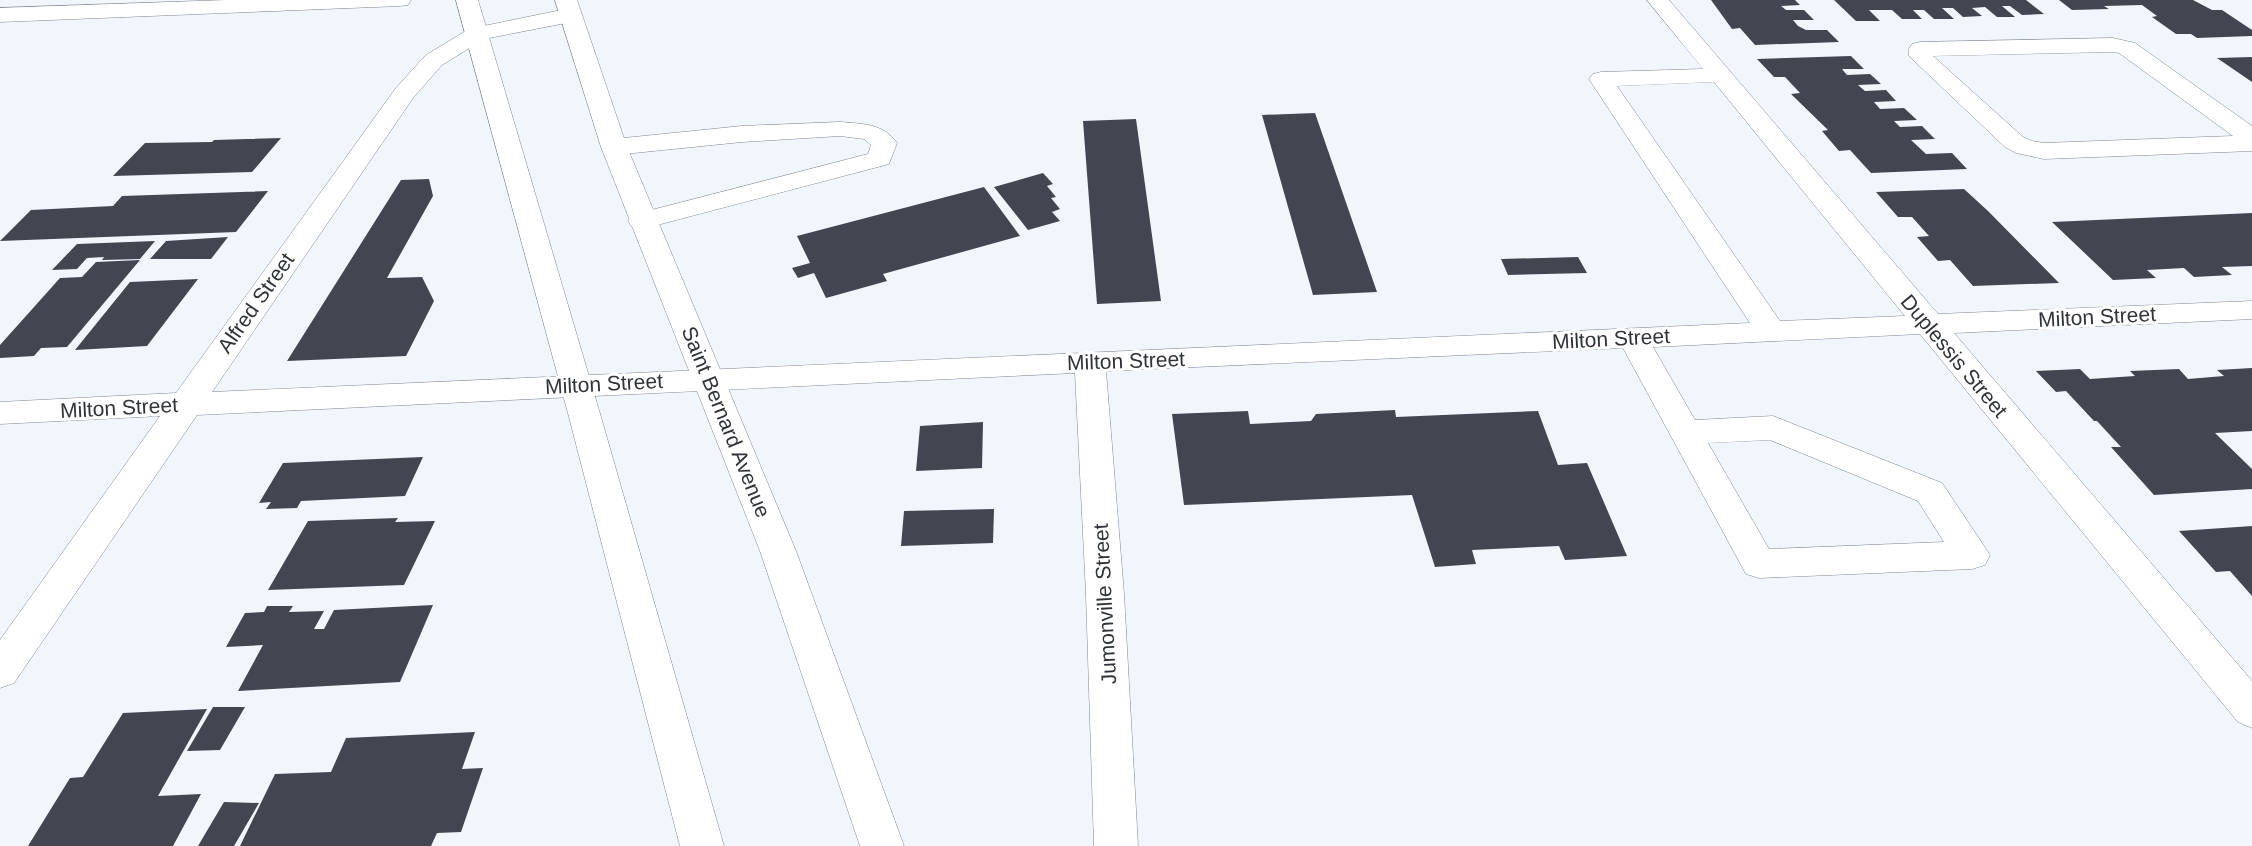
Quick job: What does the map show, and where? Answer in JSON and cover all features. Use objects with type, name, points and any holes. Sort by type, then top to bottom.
[{"type":"street","points":[[0,15],[400,0]]},
{"type":"street","points":[[467,0],[576,385],[702,846]]},
{"type":"street","name":"Duplessis Street","points":[[1658,0],[2252,710]]},
{"type":"street","name":"Alfred Street","points":[[0,671],[404,93],[434,60],[477,34],[569,8]]},
{"type":"street","name":"Saint Bernard Avenue","points":[[569,8],[614,147],[642,221],[710,379],[778,551],[882,846]]},
{"type":"street","points":[[2252,138],[2127,48],[2113,45],[1920,49],[1920,56],[2014,142],[2025,148],[2044,151],[2252,143]]},
{"type":"street","points":[[1721,75],[1601,79],[1772,332]]},
{"type":"street","points":[[614,147],[742,134],[840,129],[871,132],[884,143],[880,159],[642,221]]},
{"type":"street","name":"Milton Street","points":[[0,413],[2252,310]]},
{"type":"street","points":[[1633,338],[1685,432],[1759,564],[1972,555],[1930,492],[1773,428],[1685,432]]},
{"type":"street","name":"Jumonville Street","points":[[1090,363],[1105,594],[1116,846]]},
{"type":"building","points":[[1711,0],[1795,0],[1800,5],[1781,6],[1786,10],[1804,10],[1814,20],[1793,20],[1798,26],[1806,30],[1827,30],[1839,42],[1755,45],[1740,28],[1732,29]]},
{"type":"building","points":[[1834,0],[2026,0],[2044,14],[2022,15],[2010,6],[2002,6],[2015,17],[1997,17],[1985,7],[1972,8],[1982,16],[1963,17],[1953,8],[1942,8],[1954,19],[1934,19],[1924,10],[1913,10],[1922,19],[1902,19],[1892,10],[1869,10],[1880,21],[1856,21]]},
{"type":"building","points":[[2059,0],[2193,0],[2212,10],[2222,10],[2252,30],[2252,36],[2197,38],[2191,34],[2176,34],[2152,17],[2157,16],[2142,5],[2072,10]]},
{"type":"building","points":[[1851,56],[1864,69],[1842,69],[1847,75],[1870,74],[1881,84],[1858,85],[1865,91],[1886,90],[1896,101],[1874,102],[1880,109],[1904,108],[1917,120],[1894,121],[1900,127],[1922,126],[1935,139],[1911,140],[1926,154],[1952,153],[1967,169],[1871,173],[1850,150],[1839,151],[1822,131],[1828,130],[1791,94],[1800,93],[1785,77],[1774,77],[1757,59]]},
{"type":"building","points":[[2252,57],[2252,82],[2217,58]]},
{"type":"building","points":[[1315,113],[1377,292],[1313,295],[1262,115]]},
{"type":"building","points":[[1136,119],[1161,301],[1097,304],[1083,121]]},
{"type":"building","points":[[281,138],[252,172],[113,176],[145,143]]},
{"type":"building","points":[[1043,173],[1053,184],[1047,186],[1056,197],[1051,198],[1060,209],[1052,212],[1060,221],[1028,230],[994,187]]},
{"type":"building","points":[[429,179],[433,196],[387,278],[422,277],[434,301],[406,356],[287,361],[401,180]]},
{"type":"building","points":[[984,187],[1020,236],[883,274],[887,281],[826,298],[814,273],[798,278],[792,268],[810,263],[797,236]]},
{"type":"building","points":[[1964,189],[2059,283],[1973,286],[1950,260],[1938,261],[1917,237],[1929,236],[1912,217],[1898,217],[1876,192]]},
{"type":"building","points":[[268,191],[236,232],[0,241],[31,210],[113,206],[122,196]]},
{"type":"building","points":[[2252,213],[2252,266],[2222,267],[2232,275],[2194,277],[2184,268],[2147,270],[2156,278],[2113,280],[2052,222]]},
{"type":"building","points":[[228,237],[211,259],[150,259],[166,241]]},
{"type":"building","points":[[155,241],[140,259],[87,258],[77,269],[52,270],[77,244]]},
{"type":"building","points":[[1578,257],[1587,273],[1508,275],[1501,259]]},
{"type":"building","points":[[140,260],[67,347],[41,348],[34,356],[0,358],[0,345],[60,278],[82,277],[96,262]]},
{"type":"building","points":[[198,279],[147,346],[75,350],[130,282]]},
{"type":"building","points":[[2252,368],[2252,431],[2215,433],[2252,469],[2252,489],[2154,495],[2111,447],[2121,447],[2097,421],[2094,421],[2066,391],[2056,392],[2036,371],[2080,369],[2090,379],[2135,376],[2130,371],[2179,369],[2188,379],[2224,376],[2217,370]]},
{"type":"building","points":[[1395,410],[1396,417],[1538,411],[1558,465],[1587,463],[1627,556],[1565,560],[1559,546],[1472,550],[1476,564],[1435,567],[1412,495],[1184,505],[1172,414],[1248,411],[1250,424],[1311,421],[1316,414]]},
{"type":"building","points":[[983,422],[982,468],[916,471],[920,426]]},
{"type":"building","points":[[423,457],[405,496],[301,501],[297,508],[266,509],[271,502],[259,503],[283,463]]},
{"type":"building","points":[[994,509],[993,543],[901,546],[904,511]]},
{"type":"building","points":[[398,518],[395,522],[435,521],[404,585],[268,590],[308,521]]},
{"type":"building","points":[[2252,526],[2252,596],[2230,571],[2216,572],[2179,531]]},
{"type":"building","points":[[433,605],[400,682],[238,691],[263,645],[226,647],[245,613],[264,612],[267,606],[293,606],[289,612],[324,611],[314,629],[324,629],[334,610]]},
{"type":"building","points":[[213,707],[245,707],[220,750],[187,751]]},
{"type":"building","points":[[207,709],[158,796],[201,794],[173,846],[28,846],[70,778],[83,777],[123,713]]},
{"type":"building","points":[[475,732],[462,769],[483,768],[461,832],[437,833],[431,846],[240,846],[275,774],[331,772],[346,738]]},
{"type":"building","points":[[224,802],[259,803],[234,846],[198,846]]}]
